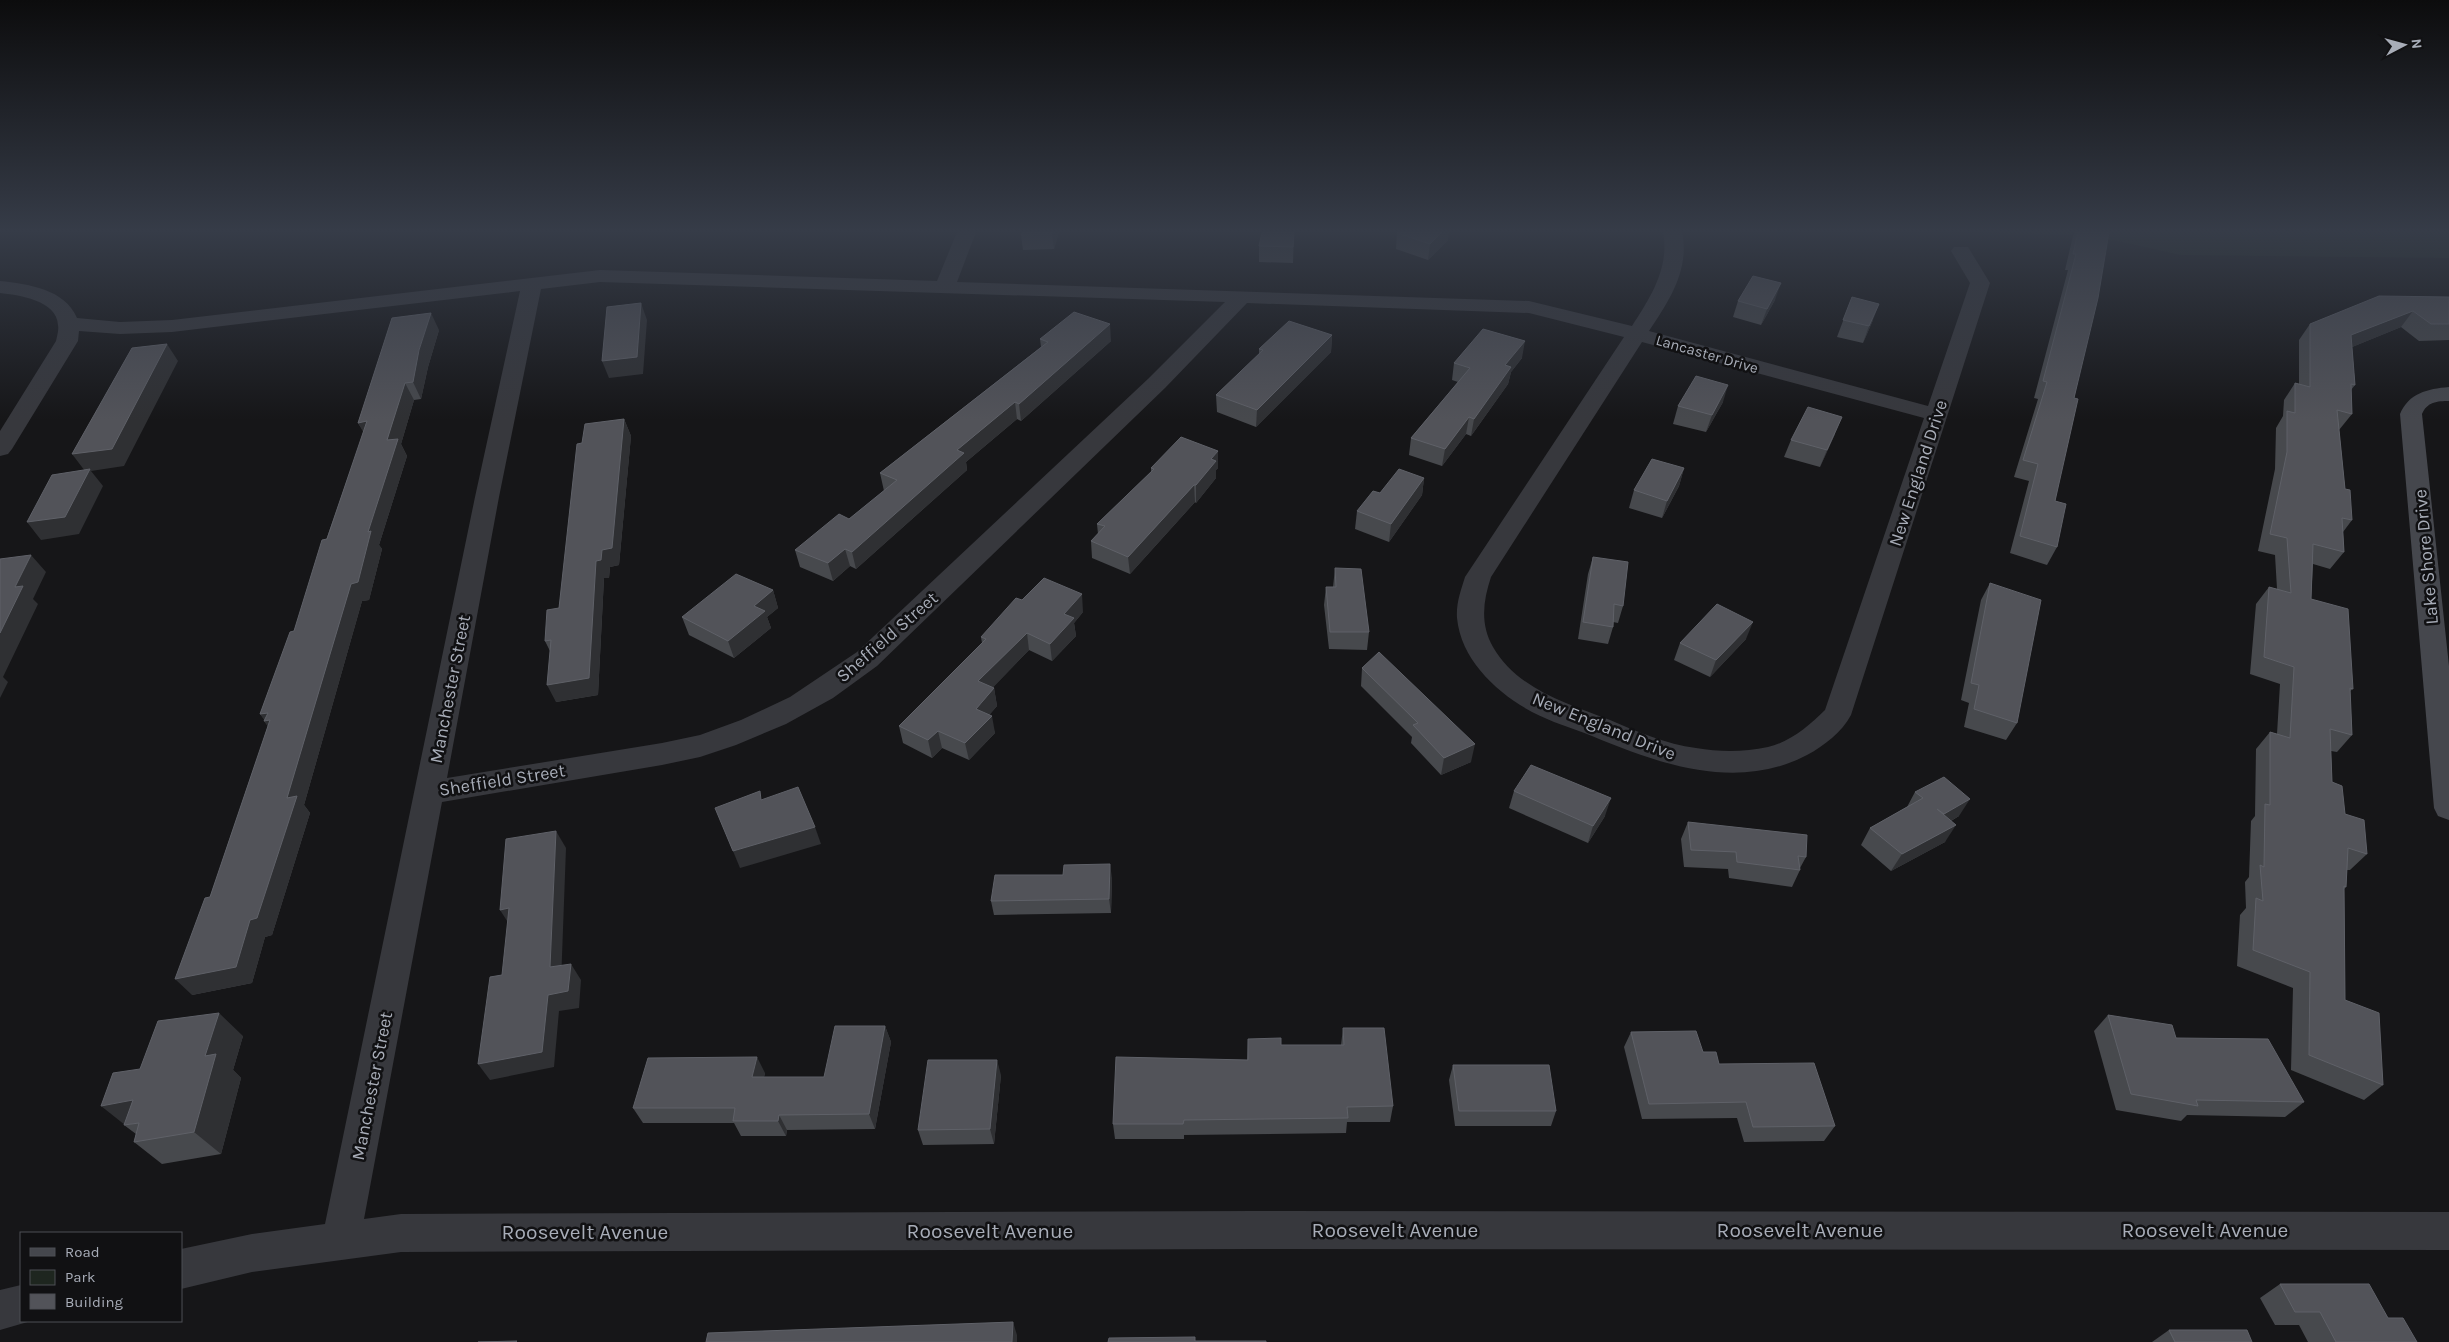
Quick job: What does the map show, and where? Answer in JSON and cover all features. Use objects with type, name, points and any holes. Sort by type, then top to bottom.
[{"type":"street","points":[[0,449],[67,341],[69,324],[56,304],[35,295]]},
{"type":"street","name":"Lancaster Drive","points":[[69,324],[120,328],[172,326],[441,295]]},
{"type":"street","name":"Manchester Street","points":[[341,1240],[530,295]]},
{"type":"street","name":"Lancaster Drive","points":[[1202,295],[1529,307],[1575,317],[1864,397],[1937,415]]},
{"type":"street","name":"New England Drive","points":[[1662,295],[1478,577],[1471,592],[1470,621],[1474,636],[1492,666],[1522,693],[1541,705],[1659,752],[1687,759],[1712,762],[1758,760],[1798,748],[1821,733],[1838,715],[1976,295]]},
{"type":"street","name":"Sheffield Street","points":[[430,792],[674,752],[722,739],[768,721],[810,700],[868,659],[1157,384],[1243,296]]},
{"type":"street","name":"Lake Shore Drive","points":[[2449,394],[2432,395],[2420,400],[2414,406],[2411,414],[2444,696],[2449,808]]},
{"type":"street","name":"Roosevelt Avenue","points":[[182,1269],[252,1253],[341,1240],[411,1233],[1246,1230],[2449,1231]]},
{"type":"street","points":[[0,1310],[20,1305]]},
{"type":"building","points":[[1742,295],[1775,295],[1767,309],[1738,301]]},
{"type":"building","points":[[2065,295],[2099,295],[2074,398],[2078,399],[2055,501],[2066,504],[2057,547],[2020,536],[2038,464],[2023,460],[2047,382],[2043,381]]},
{"type":"building","points":[[2379,296],[2449,297],[2449,324],[2431,324],[2413,311],[2351,335],[2355,385],[2351,384],[2352,414],[2337,410],[2345,489],[2350,490],[2352,520],[2342,518],[2344,552],[2313,544],[2311,599],[2348,609],[2353,689],[2350,688],[2352,735],[2330,729],[2332,782],[2342,786],[2345,814],[2364,820],[2367,854],[2348,848],[2346,887],[2344,886],[2345,1000],[2379,1013],[2383,1085],[2309,1055],[2310,972],[2253,950],[2256,898],[2263,901],[2260,865],[2264,867],[2265,804],[2270,805],[2270,732],[2290,738],[2294,667],[2264,657],[2269,587],[2291,593],[2287,538],[2270,534],[2287,452],[2287,411],[2295,413],[2295,383],[2310,387],[2310,324]]},
{"type":"building","points":[[1852,297],[1879,304],[1869,326],[1843,320]]},
{"type":"building","points":[[641,303],[637,357],[602,361],[607,307]]},
{"type":"building","points":[[1074,312],[1110,324],[1019,404],[1015,402],[957,450],[964,453],[852,552],[845,549],[828,563],[795,550],[839,514],[849,519],[897,480],[880,473],[1048,342],[1040,339]]},
{"type":"building","points":[[431,313],[419,350],[413,382],[405,383],[387,440],[398,439],[368,532],[371,531],[358,582],[351,584],[287,798],[297,796],[257,918],[250,920],[236,967],[175,979],[205,898],[210,897],[270,720],[264,721],[268,713],[260,714],[290,632],[294,631],[322,540],[327,539],[367,421],[358,423],[392,318]]},
{"type":"building","points":[[1289,321],[1332,335],[1257,410],[1216,395],[1263,350],[1259,349]]},
{"type":"building","points":[[1483,329],[1525,341],[1505,365],[1511,367],[1474,419],[1469,417],[1445,449],[1411,438],[1470,368],[1454,363]]},
{"type":"building","points":[[167,344],[112,449],[72,454],[132,348]]},
{"type":"building","points":[[1696,376],[1728,385],[1712,415],[1678,406]]},
{"type":"building","points":[[1808,407],[1842,417],[1827,450],[1791,440]]},
{"type":"building","points":[[624,419],[612,548],[602,550],[601,560],[596,561],[589,678],[547,685],[551,640],[545,641],[547,610],[559,608],[577,444],[582,443],[585,424]]},
{"type":"building","points":[[1181,437],[1218,451],[1211,459],[1216,461],[1196,485],[1128,557],[1091,541],[1105,526],[1097,524],[1154,469],[1151,468]]},
{"type":"building","points":[[1652,459],[1684,468],[1667,501],[1634,490]]},
{"type":"building","points":[[90,469],[65,517],[27,522],[52,475]]},
{"type":"building","points":[[1399,469],[1424,478],[1391,524],[1357,511],[1373,491],[1380,493]]},
{"type":"building","points":[[31,555],[15,587],[23,586],[0,633],[0,559]]},
{"type":"building","points":[[1593,557],[1628,562],[1623,606],[1614,604],[1613,627],[1583,622]]},
{"type":"building","points":[[1335,568],[1361,569],[1369,632],[1330,632],[1326,587],[1336,587]]},
{"type":"building","points":[[736,574],[773,590],[754,606],[765,611],[728,641],[682,617]]},
{"type":"building","points":[[1044,578],[1082,594],[1064,614],[1074,618],[1050,644],[1027,633],[978,681],[994,688],[976,709],[992,716],[965,743],[938,731],[928,740],[899,726],[986,639],[981,637],[1016,598],[1022,600]]},
{"type":"building","points":[[1990,583],[2041,600],[2017,723],[1974,709],[1979,685],[1971,683]]},
{"type":"building","points":[[1717,604],[1753,622],[1716,660],[1680,643]]},
{"type":"building","points":[[1379,652],[1475,744],[1444,758],[1413,725],[1418,723],[1362,668]]},
{"type":"building","points":[[1531,765],[1611,798],[1593,826],[1514,791]]},
{"type":"building","points":[[1944,777],[1970,799],[1944,814],[1937,809],[1956,825],[1902,854],[1870,828],[1923,798],[1915,792]]},
{"type":"building","points":[[798,787],[815,827],[733,851],[715,808],[760,791],[761,800]]},
{"type":"building","points":[[1688,822],[1807,835],[1806,857],[1798,856],[1800,870],[1737,862],[1736,852],[1691,850]]},
{"type":"building","points":[[556,831],[550,967],[571,964],[568,991],[548,995],[542,1052],[478,1064],[490,977],[502,975],[509,908],[500,910],[506,839]]},
{"type":"building","points":[[1110,864],[1109,899],[991,901],[995,875],[1063,875],[1064,865]]},
{"type":"building","points":[[219,1013],[205,1056],[216,1054],[194,1132],[134,1142],[139,1123],[124,1125],[133,1100],[101,1106],[113,1073],[140,1069],[158,1021]]},
{"type":"building","points":[[2108,1015],[2172,1025],[2176,1038],[2268,1039],[2304,1102],[2196,1100],[2198,1106],[2131,1094]]},
{"type":"building","points":[[835,1026],[885,1026],[869,1114],[779,1115],[778,1121],[733,1121],[735,1108],[633,1108],[648,1058],[757,1057],[752,1077],[824,1077]]},
{"type":"building","points":[[1343,1028],[1384,1028],[1393,1106],[1347,1107],[1348,1118],[1184,1120],[1183,1124],[1113,1124],[1116,1057],[1248,1060],[1248,1039],[1281,1038],[1281,1045],[1344,1045]]},
{"type":"building","points":[[1696,1031],[1703,1052],[1716,1052],[1719,1064],[1814,1063],[1835,1126],[1753,1127],[1746,1102],[1649,1104],[1631,1032]]},
{"type":"building","points":[[928,1060],[997,1060],[990,1129],[918,1130]]},
{"type":"building","points":[[1453,1065],[1549,1065],[1556,1111],[1459,1111]]},
{"type":"building","points":[[2280,1284],[2369,1284],[2388,1318],[2403,1318],[2417,1342],[2336,1342],[2320,1312],[2295,1312]]},
{"type":"building","points":[[1013,1322],[1012,1342],[706,1342],[708,1333]]},
{"type":"building","points":[[2169,1330],[2247,1330],[2252,1342],[2175,1342]]},
{"type":"building","points":[[1195,1337],[1195,1341],[1266,1342],[1108,1342],[1109,1338]]},
{"type":"building","points":[[517,1341],[516,1342],[478,1342]]}]
